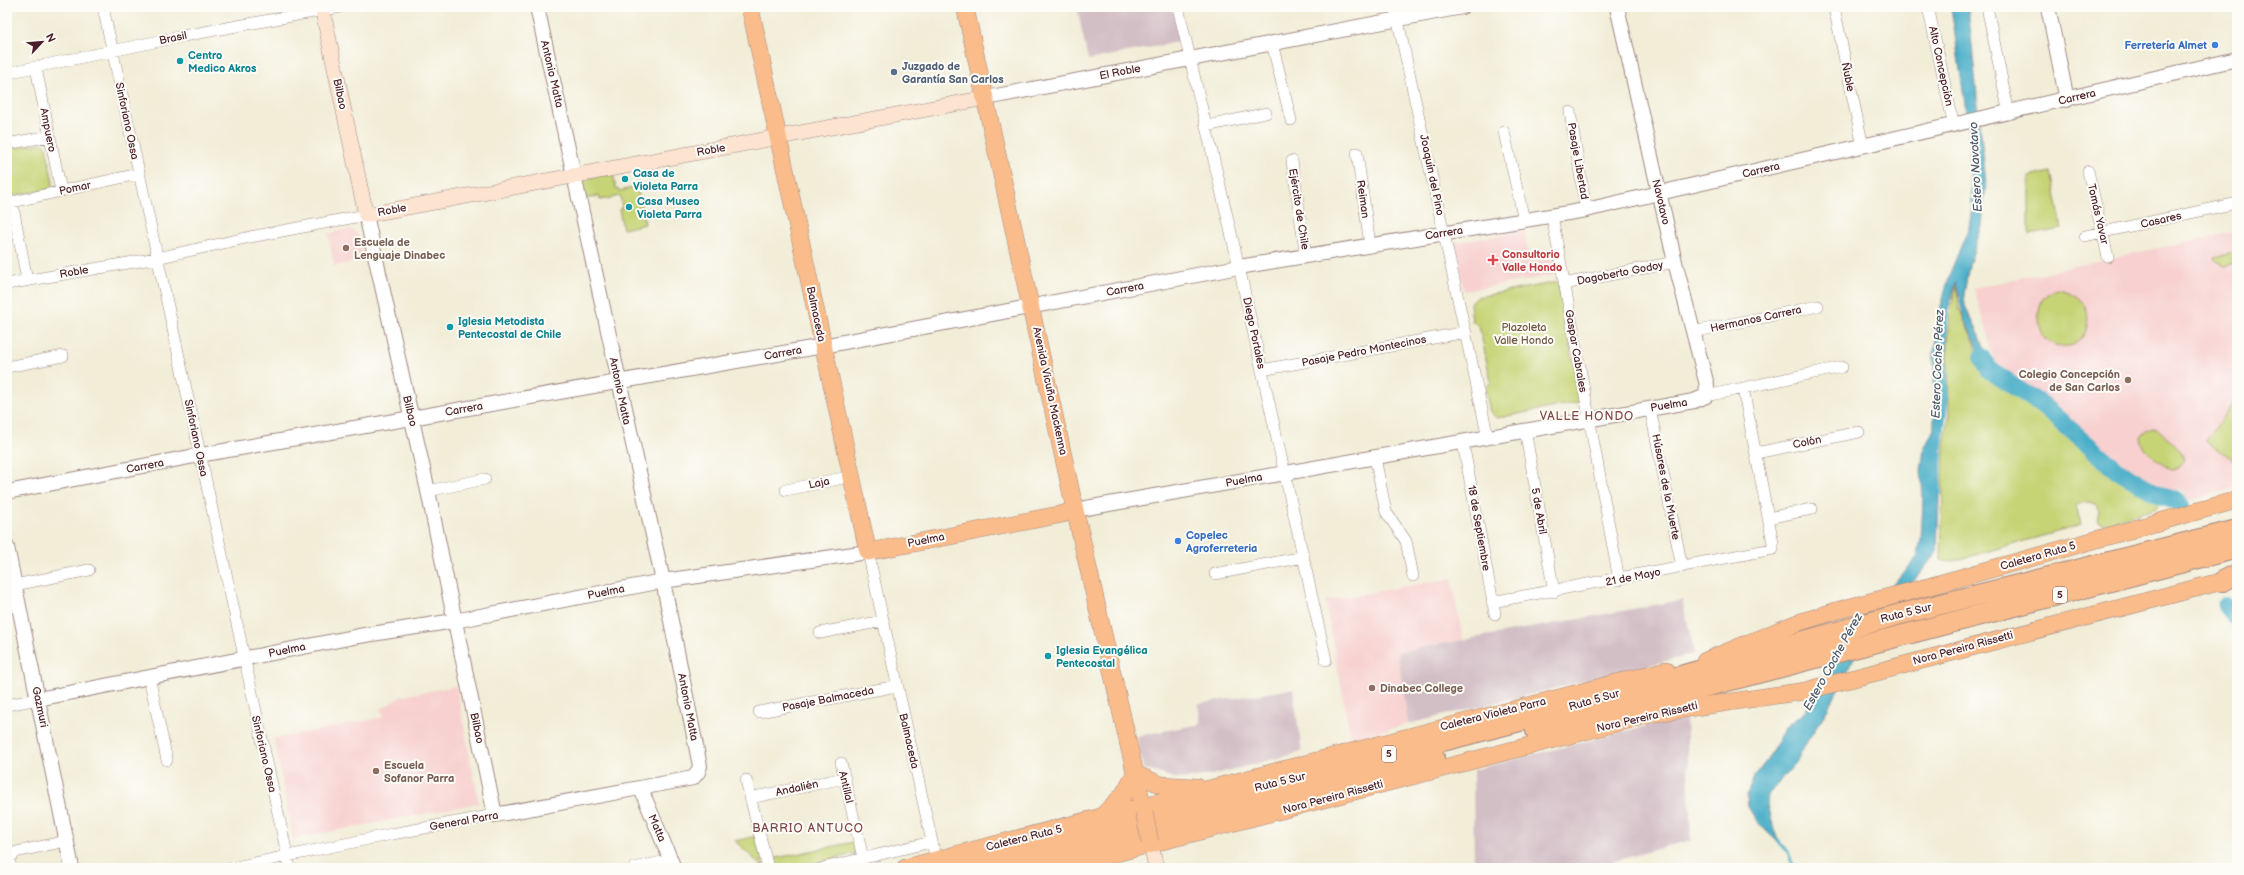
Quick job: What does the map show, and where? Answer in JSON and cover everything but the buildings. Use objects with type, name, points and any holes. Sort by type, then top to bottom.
[{"type":"highway","name":"Ruta 5 Sur","points":[[943,864],[1524,720],[1897,615],[2237,530]]},
{"type":"highway","name":"Ruta 5 Sur","points":[[1010,868],[2237,548]]},
{"type":"main road","name":"Balmaceda","points":[[750,7],[868,552]]},
{"type":"main road","name":"Avenida Vicuña Mackenna","points":[[965,7],[1032,307],[1075,510],[1151,843]]},
{"type":"main road","name":"Bilbao","points":[[322,9],[366,215]]},
{"type":"main road","name":"El Roble","points":[[778,138],[986,98]]},
{"type":"main road","name":"Roble","points":[[366,215],[778,138]]},
{"type":"main road","name":"Caletera Ruta 5","points":[[1839,610],[1931,586],[2237,500]]},
{"type":"main road","name":"Puelma","points":[[868,552],[1063,514],[1075,510]]},
{"type":"main road","name":"Nora Pereira Rissetti","points":[[1060,868],[1151,843],[1655,713],[1804,691],[2232,577]]},
{"type":"main road","name":"Caletera Violeta Parra","points":[[1144,809],[1216,787],[1487,715],[1708,660],[1797,623],[1839,610]]},
{"type":"main road","points":[[1099,819],[1122,795],[1135,774],[1162,784],[1216,787]]},
{"type":"main road","name":"Caletera Ruta 5","points":[[905,868],[943,864],[1099,819],[1144,809]]},
{"type":"main road","points":[[1151,843],[1156,868]]},
{"type":"street","name":"Sinforiano Ossa","points":[[103,7],[243,658],[290,868]]},
{"type":"street","name":"Brasil","points":[[7,73],[322,9],[340,7]]},
{"type":"street","name":"Antonio Matta","points":[[537,7],[618,382],[663,581],[700,766],[697,774]]},
{"type":"street","name":"Diego Portales","points":[[1178,7],[1240,267],[1326,660]]},
{"type":"street","name":"El Roble","points":[[986,98],[1272,43],[1397,13],[1462,7]]},
{"type":"street","name":"Navotavo","points":[[1617,7],[1675,262],[1707,386],[1706,396]]},
{"type":"street","name":"Ñuble","points":[[1834,7],[1863,147]]},
{"type":"street","name":"Alto Concepción","points":[[1928,7],[1958,125]]},
{"type":"street","points":[[1986,7],[2009,114]]},
{"type":"street","points":[[2048,7],[2067,100]]},
{"type":"street","name":"Joaquín del Pino","points":[[1397,13],[1488,438]]},
{"type":"street","points":[[1272,43],[1291,120]]},
{"type":"street","name":"Carrera","points":[[7,492],[200,455],[823,346],[1240,267],[1586,210],[1659,192],[2009,114],[2237,59]]},
{"type":"street","name":"Ampuero","points":[[36,68],[61,191]]},
{"type":"street","name":"Pasaje Libertad","points":[[1570,112],[1586,210]]},
{"type":"street","points":[[1207,126],[1266,113]]},
{"type":"street","points":[[1504,132],[1524,220]]},
{"type":"street","points":[[7,144],[50,136]]},
{"type":"street","name":"Reiman","points":[[1357,153],[1370,245]]},
{"type":"street","name":"Ejército de Chile","points":[[1292,161],[1306,257]]},
{"type":"street","name":"Tomás Yavar","points":[[2088,171],[2108,256]]},
{"type":"street","name":"Pomar","points":[[27,280],[12,202],[138,174]]},
{"type":"street","name":"Casares","points":[[2085,236],[2237,203]]},
{"type":"street","name":"Roble","points":[[7,284],[157,258],[250,237],[366,215]]},
{"type":"street","name":"Bilbao","points":[[366,215],[428,491],[495,815]]},
{"type":"street","name":"Gaspar Cabrales","points":[[1552,216],[1588,419],[1619,580]]},
{"type":"street","name":"Dagoberto Godoy","points":[[1564,284],[1675,262]]},
{"type":"street","name":"Hermanos Carrera","points":[[1693,332],[1818,306]]},
{"type":"street","name":"Pasaje Pedro Montecinos","points":[[1262,370],[1466,332]]},
{"type":"street","points":[[7,367],[64,356]]},
{"type":"street","name":"Puelma","points":[[1075,510],[1694,401],[1706,396],[1842,367]]},
{"type":"street","points":[[1742,388],[1768,518],[1812,510]]},
{"type":"street","name":"Húsares de la Muerte","points":[[1650,408],[1682,567]]},
{"type":"street","name":"5 de Abril","points":[[1525,430],[1554,592]]},
{"type":"street","name":"Colón","points":[[1756,453],[1859,432]]},
{"type":"street","name":"18 de Septiembre","points":[[1463,442],[1494,614]]},
{"type":"street","points":[[1375,458],[1386,512],[1406,541],[1412,576]]},
{"type":"street","name":"Laja","points":[[786,490],[852,476]]},
{"type":"street","points":[[428,491],[485,479]]},
{"type":"street","name":"21 de Mayo","points":[[1492,602],[1619,580],[1773,549],[1768,518]]},
{"type":"street","name":"Gazmuri","points":[[7,547],[72,868]]},
{"type":"street","name":"Puelma","points":[[7,705],[359,636],[663,581],[868,552]]},
{"type":"street","name":"Balmaceda","points":[[868,552],[931,842],[943,864]]},
{"type":"street","points":[[1215,574],[1304,557]]},
{"type":"street","points":[[15,585],[88,570]]},
{"type":"street","points":[[820,633],[883,621]]},
{"type":"street","points":[[149,676],[167,760]]},
{"type":"street","name":"Pasaje Balmaceda","points":[[759,712],[897,686]]},
{"type":"street","name":"Antillal","points":[[841,763],[863,858]]},
{"type":"street","name":"General Parra","points":[[231,868],[495,815],[687,780],[697,774]]},
{"type":"street","name":"Andalién","points":[[750,798],[844,778]]},
{"type":"street","points":[[746,780],[768,868]]},
{"type":"street","name":"Matta","points":[[641,789],[672,864]]},
{"type":"street","points":[[10,867],[9,858],[16,852],[66,840]]},
{"type":"street","points":[[823,868],[931,842]]},
{"type":"street","points":[[634,868],[672,864]]},
{"type":"shaded area","points":[[1077,7],[1174,7],[1182,41],[1088,60]]},
{"type":"shaded area","name":"Escuela de Lenguaje Dinabec","points":[[351,229],[359,236],[364,260],[334,266],[328,233]]},
{"type":"shaded area","name":"Consultorio Valle Hondo","points":[[1524,231],[1529,261],[1551,258],[1554,275],[1464,291],[1455,243]]},
{"type":"shaded area","name":"Colegio Concepción de San Carlos","points":[[2237,231],[2237,487],[2189,501],[2181,490],[2168,491],[2119,463],[2044,396],[1995,363],[1974,288]]},
{"type":"shaded area","name":"Dinabec College","points":[[1452,578],[1463,640],[1398,653],[1408,724],[1351,739],[1325,601]]},
{"type":"shaded area","points":[[1682,600],[1695,654],[1408,724],[1398,652]]},
{"type":"shaded area","name":"Escuela Sofanor Parra","points":[[456,686],[479,803],[293,839],[274,739],[383,717],[381,709],[402,696]]},
{"type":"shaded area","points":[[1293,689],[1302,752],[1212,775],[1178,779],[1143,769],[1137,736],[1201,724],[1198,704]]},
{"type":"shaded area","points":[[1686,716],[1691,840],[1589,868],[1474,868],[1473,770]]},
{"type":"green space","points":[[41,143],[46,146],[53,183],[52,189],[7,197],[7,149]]},
{"type":"green space","points":[[2051,172],[2062,229],[2029,235],[2029,177]]},
{"type":"green space","points":[[613,173],[616,189],[618,188],[619,191],[637,187],[645,224],[623,229],[619,209],[622,208],[620,196],[600,200],[599,196],[585,199],[582,183],[584,179]]},
{"type":"green space","points":[[2237,252],[2237,264],[2225,266],[2215,259],[2215,257]]},
{"type":"green space","name":"Plazoleta Valle Hondo","points":[[1558,282],[1581,402],[1497,418],[1490,412],[1485,388],[1491,382],[1479,325],[1472,321],[1470,303],[1477,297]]},
{"type":"green space","points":[[1956,284],[1959,308],[1973,340],[1979,370],[1987,378],[2039,412],[2113,476],[2159,504],[2157,508],[2104,524],[2097,520],[2099,511],[2096,504],[2090,502],[2082,503],[2076,507],[2081,524],[1950,562],[1941,560],[1944,445],[1949,417],[1948,345],[1950,314]]},
{"type":"green space","points":[[2057,289],[2074,294],[2084,304],[2088,316],[2086,328],[2081,339],[2071,345],[2059,346],[2044,338],[2041,331],[2039,309],[2041,303],[2050,292]]},
{"type":"green space","points":[[2235,399],[2237,401],[2237,462],[2206,441]]},
{"type":"green space","points":[[2153,427],[2157,428],[2181,451],[2185,460],[2178,468],[2173,470],[2163,464],[2153,457],[2145,448],[2141,437],[2146,430]]},
{"type":"green space","points":[[756,836],[764,868],[735,841]]},
{"type":"green space","points":[[854,842],[857,853],[796,868],[773,868],[772,859]]},
{"type":"water","points":[[1951,7],[1968,7],[1986,183],[1982,226],[1969,265],[1964,294],[1965,306],[1980,336],[1988,360],[1999,371],[1996,375],[1989,374],[1980,360],[1974,339],[1964,320],[1956,282],[1947,314],[1947,397],[1941,448],[1937,552],[1904,593],[1884,608],[1867,632],[1828,709],[1806,743],[1798,760],[1768,795],[1767,806],[1779,843],[1759,824],[1748,807],[1747,794],[1754,777],[1767,760],[1785,727],[1806,711],[1815,691],[1836,659],[1857,617],[1895,583],[1918,556],[1921,539],[1923,499],[1921,470],[1924,449],[1934,429],[1934,352],[1941,306],[1950,273],[1969,227],[1972,208],[1969,133]]},
{"type":"waterway","name":"Estero Coche Pérez","points":[[1940,494],[1941,448],[1947,397],[1945,344],[1947,313]]},
{"type":"waterway","name":"Estero Navotavo","points":[[1982,357],[1989,370],[2042,405],[2117,470],[2161,496],[2176,501],[2181,506]]},
{"type":"waterway","name":"Estero Navotavo","points":[[2226,606],[2237,619]]},
{"type":"waterway","name":"Estero Coche Pérez","points":[[1778,841],[1788,853],[1794,868]]},
{"type":"place","name":"Ferretería Almet","points":[[2215,45]]},
{"type":"place","name":"Centro Medico Akros","points":[[180,61]]},
{"type":"place","name":"Juzgado de Garantía San Carlos","points":[[894,72]]},
{"type":"place","name":"Casa de Violeta Parra","points":[[625,179]]},
{"type":"place","name":"Casa Museo Violeta Parra","points":[[629,207]]},
{"type":"place","name":"Escuela de Lenguaje Dinabec","points":[[346,248]]},
{"type":"place","name":"Consultorio Valle Hondo","points":[[1493,260]]},
{"type":"place","name":"Iglesia Metodista Pentecostal de Chile","points":[[450,327]]},
{"type":"place","name":"Colegio Concepción de San Carlos","points":[[2128,380]]},
{"type":"place","name":"Copelec Agroferreteria","points":[[1178,541]]},
{"type":"place","name":"Iglesia Evangélica Pentecostal","points":[[1048,656]]},
{"type":"place","name":"Dinabec College","points":[[1372,688]]},
{"type":"place","name":"Escuela Sofanor Parra","points":[[376,771]]},
{"type":"district","name":"VALLE HONDO","points":[[1587,416]]},
{"type":"district","name":"BARRIO ANTUCO","points":[[808,828]]}]
